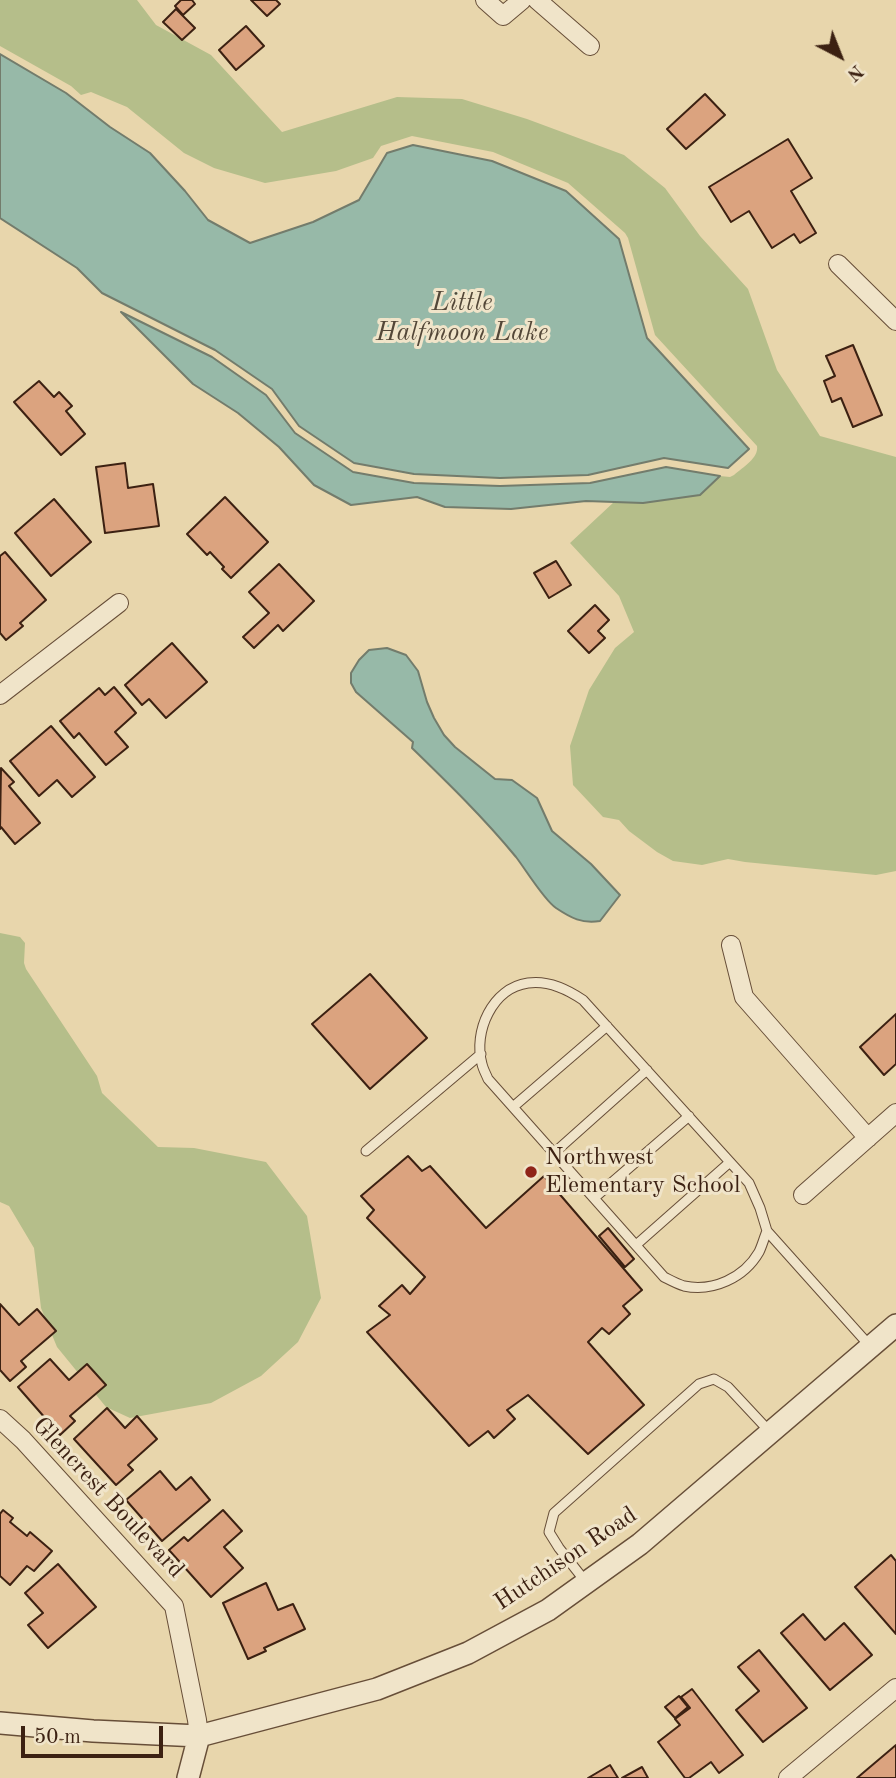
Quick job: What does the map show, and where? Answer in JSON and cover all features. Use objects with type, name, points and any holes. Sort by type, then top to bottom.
[{"type":"street","points":[[485,0],[503,16],[522,0]]},
{"type":"street","points":[[537,0],[590,46]]},
{"type":"street","points":[[838,264],[896,321]]},
{"type":"street","points":[[0,695],[119,603]]},
{"type":"street","points":[[731,945],[744,997],[868,1138]]},
{"type":"street","points":[[803,1195],[896,1113]]},
{"type":"street","name":"Hutchison Road","points":[[0,1723],[199,1736],[377,1689],[468,1653],[548,1610],[640,1544],[896,1325]]},
{"type":"street","name":"Glencrest Boulevard","points":[[0,1419],[23,1440],[174,1606],[199,1736]]},
{"type":"street","points":[[788,1778],[896,1688]]},
{"type":"street","points":[[188,1778],[199,1736]]},
{"type":"lane","points":[[767,1231],[759,1252],[746,1268],[725,1283],[699,1287],[682,1286],[664,1277],[488,1079],[481,1062],[480,1043],[484,1020],[495,1001],[509,990],[527,983],[547,983],[567,989],[583,1000],[749,1183],[767,1231],[871,1347]]},
{"type":"lane","points":[[513,1107],[607,1026]]},
{"type":"lane","points":[[366,1151],[481,1054]]},
{"type":"lane","points":[[554,1153],[647,1070]]},
{"type":"lane","points":[[594,1198],[689,1116]]},
{"type":"lane","points":[[636,1245],[730,1162]]},
{"type":"lane","points":[[586,1583],[549,1532],[554,1513],[699,1384],[714,1379],[728,1387],[770,1433]]},
{"type":"green space","points":[[0,0],[137,0],[156,25],[211,55],[282,132],[397,97],[462,99],[527,119],[624,155],[665,188],[700,236],[748,289],[777,370],[820,436],[896,457],[896,871],[876,875],[728,859],[702,865],[673,861],[629,831],[619,820],[603,817],[573,785],[570,746],[589,690],[615,648],[634,632],[619,596],[570,543],[614,502],[643,503],[699,495],[720,476],[734,475],[750,462],[757,450],[757,446],[655,335],[625,233],[568,183],[493,152],[412,136],[381,146],[373,158],[336,171],[265,183],[214,168],[184,153],[127,107],[91,92],[81,95],[71,86],[0,46]]},
{"type":"green space","points":[[0,933],[20,937],[25,943],[26,969],[97,1076],[102,1093],[158,1147],[194,1148],[266,1162],[307,1216],[321,1298],[298,1342],[261,1376],[211,1403],[130,1418],[106,1407],[57,1347],[41,1308],[34,1248],[9,1206],[0,1202]]},
{"type":"water","name":"Little Halfmoon Lake","points":[[0,54],[66,93],[150,153],[208,220],[250,243],[313,222],[359,200],[387,153],[413,145],[492,161],[566,191],[619,239],[647,338],[749,449],[728,468],[664,458],[588,475],[500,478],[414,474],[354,463],[299,426],[272,389],[215,350],[102,293],[77,268],[0,218]]},
{"type":"water","points":[[121,312],[212,357],[266,395],[295,433],[353,472],[414,483],[500,486],[590,483],[666,467],[720,476],[700,495],[643,503],[586,501],[511,509],[445,507],[417,497],[351,505],[314,485],[279,447],[238,413],[193,384]]},
{"type":"water","points":[[387,648],[406,655],[418,671],[434,718],[455,747],[495,779],[512,780],[537,798],[552,831],[591,864],[620,895],[600,921],[577,919],[551,904],[491,828],[412,748],[413,742],[356,692],[351,683],[351,673],[359,660],[369,650]]},
{"type":"building","points":[[181,0],[192,0],[195,4],[183,15],[175,6]]},
{"type":"building","points":[[251,0],[276,0],[280,4],[267,16]]},
{"type":"building","points":[[176,9],[195,28],[182,40],[163,22]]},
{"type":"building","points":[[246,26],[264,46],[236,70],[219,50]]},
{"type":"building","points":[[705,94],[725,115],[686,149],[667,129]]},
{"type":"building","points":[[788,139],[812,178],[791,191],[816,233],[800,243],[794,234],[772,248],[749,211],[731,222],[709,187]]},
{"type":"building","points":[[853,345],[882,415],[853,427],[841,398],[832,402],[824,381],[835,376],[826,356]]},
{"type":"building","points":[[39,381],[54,397],[59,392],[72,406],[66,411],[85,434],[61,455],[14,402]]},
{"type":"building","points":[[125,463],[128,488],[153,484],[159,526],[105,533],[96,467]]},
{"type":"building","points":[[225,497],[268,542],[231,578],[210,552],[207,555],[187,534]]},
{"type":"building","points":[[54,499],[91,542],[51,576],[15,533]]},
{"type":"building","points":[[5,552],[46,600],[20,623],[23,626],[6,640],[0,633],[0,556]]},
{"type":"building","points":[[556,561],[571,585],[549,598],[534,573]]},
{"type":"building","points":[[279,564],[314,601],[283,631],[278,625],[254,648],[243,637],[269,613],[249,592]]},
{"type":"building","points":[[595,605],[609,620],[598,631],[605,638],[589,653],[568,631]]},
{"type":"building","points":[[172,643],[207,682],[166,718],[149,699],[142,705],[125,685]]},
{"type":"building","points":[[114,687],[136,713],[115,732],[128,747],[106,765],[79,733],[74,738],[60,721],[99,688],[105,695]]},
{"type":"building","points":[[51,726],[95,777],[72,797],[57,780],[39,796],[10,761]]},
{"type":"building","points":[[1,768],[14,782],[9,786],[40,823],[15,844],[1,827],[0,829]]},
{"type":"building","points":[[370,974],[427,1038],[370,1089],[312,1024]]},
{"type":"building","points":[[896,1014],[896,1064],[884,1075],[860,1047]]},
{"type":"building","points":[[408,1156],[422,1171],[430,1166],[486,1228],[544,1176],[642,1290],[623,1306],[630,1314],[609,1334],[602,1328],[588,1342],[644,1405],[588,1454],[528,1395],[507,1410],[515,1419],[494,1438],[488,1431],[469,1446],[367,1332],[390,1315],[379,1306],[402,1285],[410,1294],[425,1277],[367,1218],[374,1210],[361,1196]]},
{"type":"building","points":[[608,1228],[634,1259],[625,1267],[599,1236]]},
{"type":"building","points":[[0,1304],[19,1325],[37,1309],[56,1331],[21,1361],[26,1367],[10,1381],[0,1370]]},
{"type":"building","points":[[50,1359],[69,1380],[87,1364],[106,1385],[70,1416],[75,1421],[60,1435],[18,1387]]},
{"type":"building","points":[[107,1408],[125,1428],[137,1416],[157,1439],[128,1465],[133,1470],[116,1485],[74,1439]]},
{"type":"building","points":[[160,1471],[176,1490],[191,1477],[210,1500],[162,1541],[126,1500]]},
{"type":"building","points":[[3,1510],[13,1518],[10,1522],[27,1536],[30,1532],[52,1551],[34,1571],[27,1566],[10,1585],[0,1576],[0,1514]]},
{"type":"building","points":[[223,1510],[242,1531],[224,1547],[243,1568],[211,1597],[169,1550],[184,1537],[188,1541]]},
{"type":"building","points":[[891,1555],[896,1561],[896,1634],[855,1587]]},
{"type":"building","points":[[58,1564],[96,1607],[48,1648],[28,1625],[43,1613],[25,1593]]},
{"type":"building","points":[[266,1583],[278,1610],[293,1604],[305,1629],[264,1648],[266,1651],[248,1659],[223,1603]]},
{"type":"building","points":[[803,1614],[825,1640],[844,1623],[872,1655],[830,1690],[781,1633]]},
{"type":"building","points":[[759,1650],[807,1708],[763,1742],[736,1710],[759,1691],[738,1667]]},
{"type":"building","points":[[692,1689],[743,1755],[719,1773],[711,1762],[685,1778],[658,1742],[680,1725],[675,1719],[690,1708],[681,1697]]},
{"type":"building","points":[[679,1696],[688,1707],[675,1718],[665,1707]]},
{"type":"building","points":[[896,1745],[896,1778],[857,1778]]},
{"type":"building","points":[[610,1765],[618,1778],[588,1778]]},
{"type":"building","points":[[642,1767],[648,1778],[622,1778]]},
{"type":"place","name":"Northwest Elementary School","points":[[531,1172]]}]
